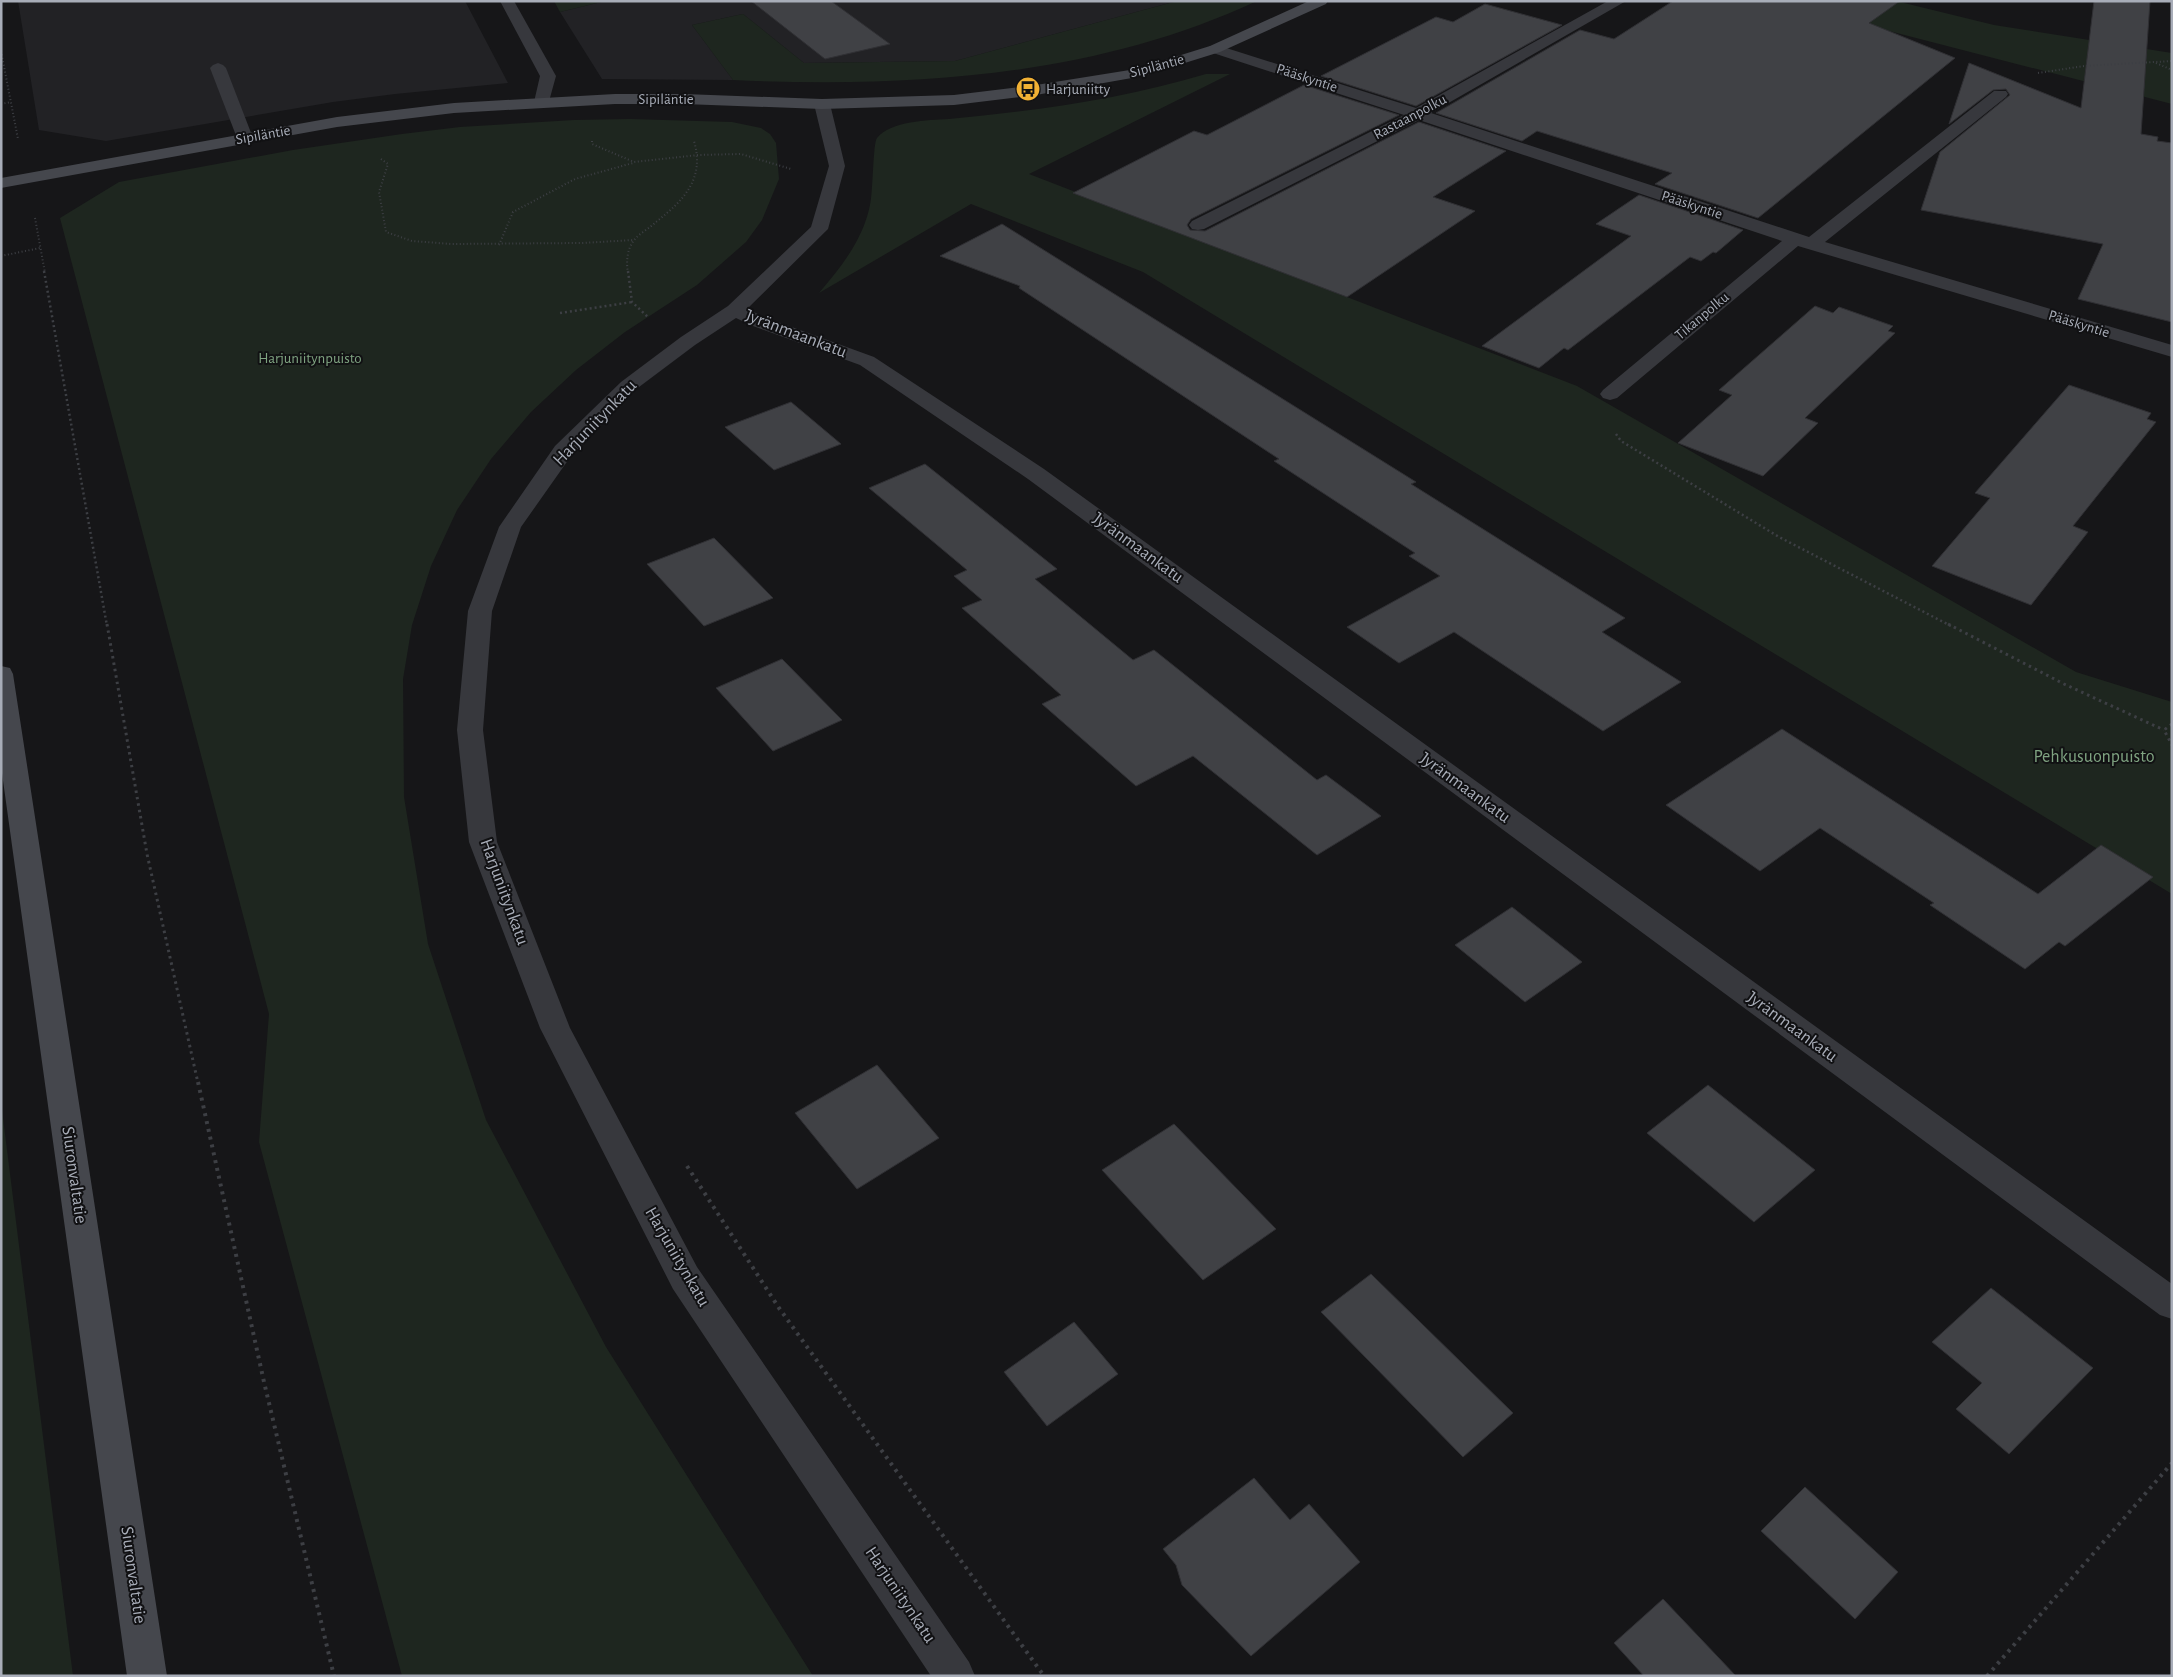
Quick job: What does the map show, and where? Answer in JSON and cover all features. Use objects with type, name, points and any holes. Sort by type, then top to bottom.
[{"type":"street","points":[[507,1],[548,76],[542,102]]},
{"type":"street","name":"Rastaanpolku","points":[[1198,225],[1418,114],[1619,1]]},
{"type":"street","name":"Sipiläntie","points":[[1,183],[337,122],[454,108],[542,102],[684,99],[822,104],[954,100],[1036,90],[1138,73],[1216,49],[1318,2]]},
{"type":"street","name":"Pääskyntie","points":[[1216,49],[1803,241],[2172,351]]},
{"type":"street","points":[[218,68],[245,138]]},
{"type":"street","name":"Tikanpolku","points":[[1610,394],[1803,241],[2000,94]]},
{"type":"street","name":"Harjuniitynkatu","points":[[822,104],[837,166],[819,229],[735,310],[688,341],[628,386],[563,451],[510,527],[480,610],[470,730],[483,842],[555,1028],[685,1278],[955,1676]]},
{"type":"street","name":"Jyränmaankatu","points":[[735,310],[760,322],[867,361],[1036,474],[2172,1304]]},
{"type":"street","name":"Siuronvaltatie","points":[[1,674],[147,1676]]},
{"type":"path","points":[[1,51],[25,179],[31,195],[147,854],[264,1382],[334,1676]]},
{"type":"path","points":[[2000,94],[2030,76],[2048,70],[2172,61]]},
{"type":"path","points":[[2156,63],[2172,70]]},
{"type":"path","points":[[1,104],[11,102]]},
{"type":"path","points":[[591,134],[592,144],[634,162]]},
{"type":"path","points":[[688,341],[656,325],[632,302],[626,261],[634,240],[672,210],[695,180],[698,155],[693,138]]},
{"type":"path","points":[[498,245],[513,212],[575,179],[634,162],[698,155],[741,154],[832,182]]},
{"type":"path","points":[[380,158],[388,164],[379,192],[386,232],[412,242],[498,245],[634,240]]},
{"type":"path","points":[[1,256],[40,248]]},
{"type":"path","points":[[560,314],[632,302]]},
{"type":"path","points":[[1610,394],[1604,418],[1621,441],[1762,526],[2064,684],[2164,730],[2172,745]]},
{"type":"path","points":[[2164,730],[2172,724]]},
{"type":"path","points":[[683,1160],[779,1308],[1044,1676]]},
{"type":"path","points":[[1987,1676],[2172,1463]]},
{"type":"shaded area","points":[[18,1],[465,1],[508,83],[333,102],[106,141],[39,130]]},
{"type":"shaded area","points":[[605,1],[1177,1],[955,61],[804,63],[743,14],[692,25],[733,80],[602,79],[560,12]]},
{"type":"green space","points":[[554,1],[605,1],[560,12]]},
{"type":"green space","points":[[1177,1],[1257,1],[1195,27],[1131,47],[1066,62],[934,79],[867,82],[733,80],[692,25],[743,14],[804,63],[955,61]]},
{"type":"green space","points":[[1773,1],[1896,1],[1994,25],[2172,53],[2172,104]]},
{"type":"green space","name":"Pehkusuonpuisto","points":[[1206,74],[1230,74],[1029,174],[1577,386],[2076,672],[2172,702],[2172,894],[1143,272],[971,204],[819,293],[843,263],[857,241],[867,218],[871,199],[876,142],[883,132],[910,122],[1014,112],[1079,103],[1175,83]]},
{"type":"green space","name":"Harjuniitynpuisto","points":[[630,119],[732,122],[761,128],[770,134],[776,143],[779,179],[762,220],[746,242],[697,285],[625,332],[576,370],[531,412],[491,459],[457,510],[431,566],[412,625],[403,679],[404,797],[428,944],[486,1120],[606,1347],[813,1676],[402,1676],[259,1142],[269,1014],[60,218],[119,182],[293,150],[460,127],[574,120]]},
{"type":"green space","points":[[1,1102],[73,1676],[1,1676]]},
{"type":"building","points":[[751,1],[831,1],[890,44],[825,59]]},
{"type":"building","points":[[1673,1],[1900,1],[1869,23],[1955,58],[1758,218],[1655,184],[1672,173],[1537,131],[1522,141],[1436,113],[1580,30],[1614,39]]},
{"type":"building","points":[[2094,1],[2150,1],[2141,134],[2158,137],[2157,141],[2172,143],[2172,322],[2078,299],[2103,244],[1921,210],[1940,152],[2010,95],[2006,89],[1993,90],[1949,124],[1969,63],[2081,108]]},
{"type":"building","points":[[1485,4],[1562,25],[1416,106],[1321,76],[1436,17],[1453,22]]},
{"type":"building","points":[[1304,85],[1399,115],[1191,219],[1187,225],[1190,230],[1205,231],[1419,122],[1506,151],[1433,197],[1475,211],[1347,297],[1073,193],[1194,131],[1207,135]]},
{"type":"building","points":[[1639,195],[1743,230],[1716,253],[1713,252],[1701,261],[1690,257],[1568,350],[1564,348],[1539,368],[1482,346],[1631,236],[1596,224]]},
{"type":"building","points":[[1002,224],[1416,482],[1411,484],[1625,618],[1602,632],[1681,682],[1603,731],[1454,632],[1399,663],[1347,627],[1440,576],[1409,556],[1415,553],[1274,461],[1279,459],[1019,288],[1020,286],[940,256]]},
{"type":"building","points":[[1815,306],[1833,313],[1839,307],[1893,326],[1888,331],[1895,333],[1805,418],[1818,423],[1763,476],[1678,443],[1732,395],[1719,390]]},
{"type":"building","points":[[2069,385],[2151,413],[2147,419],[2156,422],[2073,526],[2088,532],[2031,605],[1932,566],[1990,498],[1975,493]]},
{"type":"building","points":[[791,402],[841,444],[774,470],[725,427]]},
{"type":"building","points":[[925,464],[1057,569],[1035,579],[1133,660],[1154,650],[1317,780],[1326,775],[1381,816],[1317,855],[1193,756],[1136,786],[1042,704],[1061,695],[962,608],[982,600],[954,576],[967,570],[869,488]]},
{"type":"building","points":[[714,538],[773,598],[704,626],[647,564]]},
{"type":"building","points":[[782,659],[842,720],[773,751],[716,688]]},
{"type":"building","points":[[1782,729],[2038,894],[2101,845],[2153,877],[2065,946],[2059,942],[2025,969],[1930,905],[1934,903],[1820,828],[1760,871],[1666,805]]},
{"type":"building","points":[[1512,907],[1582,962],[1525,1002],[1455,945]]},
{"type":"building","points":[[877,1065],[939,1138],[857,1189],[795,1113]]},
{"type":"building","points":[[1708,1085],[1815,1170],[1754,1222],[1647,1133]]},
{"type":"building","points":[[1174,1124],[1276,1229],[1203,1280],[1102,1170]]},
{"type":"building","points":[[1371,1274],[1513,1413],[1463,1457],[1321,1312]]},
{"type":"building","points":[[1991,1288],[2093,1368],[2009,1454],[1956,1409],[1982,1383],[1932,1342]]},
{"type":"building","points":[[1074,1322],[1118,1374],[1047,1426],[1004,1372]]},
{"type":"building","points":[[1254,1478],[1290,1520],[1309,1504],[1360,1562],[1251,1656],[1182,1585],[1176,1565],[1163,1549]]},
{"type":"building","points":[[1805,1487],[1898,1572],[1855,1619],[1761,1531]]},
{"type":"building","points":[[1663,1599],[1736,1676],[1644,1676],[1614,1643]]},
{"type":"place","name":"Harjuniitty","points":[[1028,89]]}]
